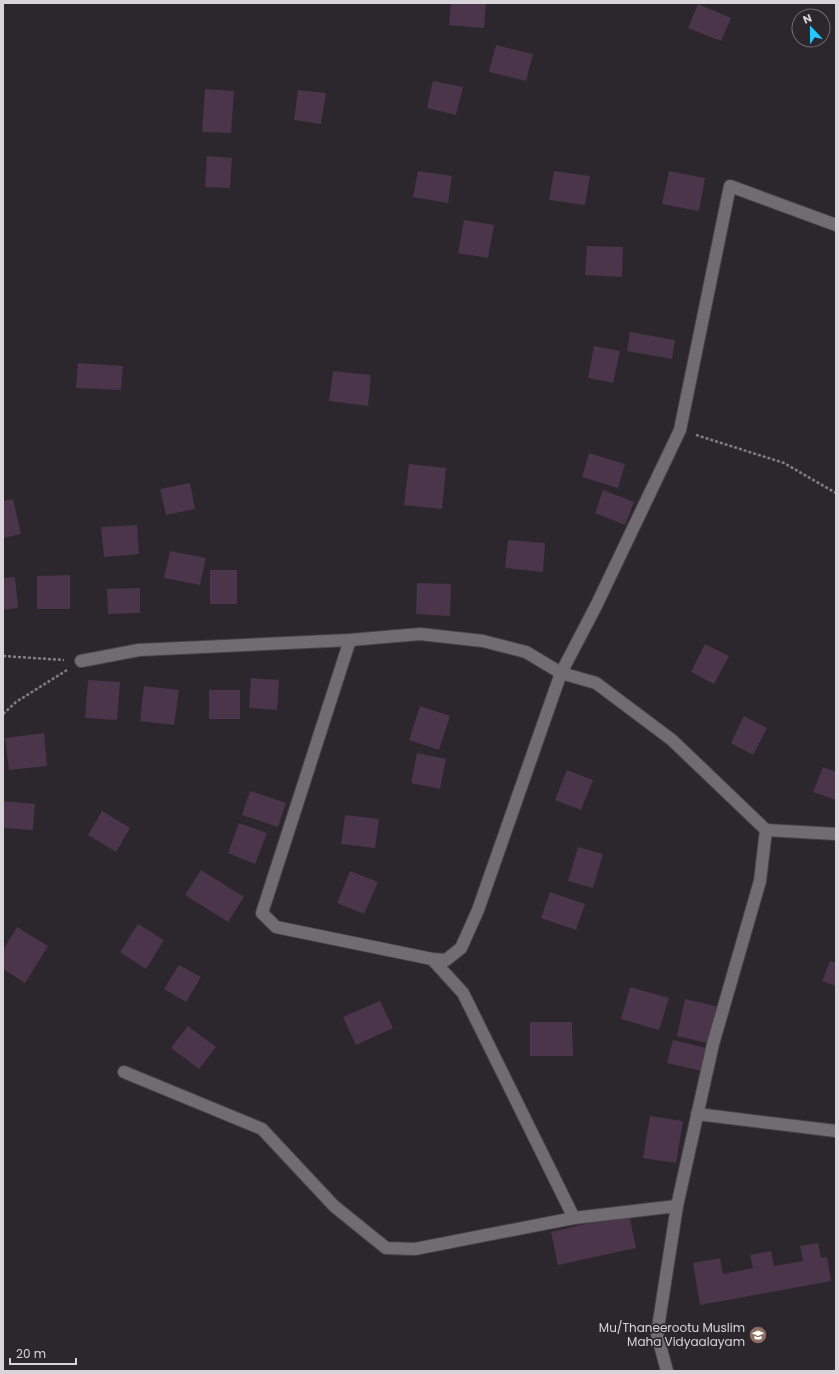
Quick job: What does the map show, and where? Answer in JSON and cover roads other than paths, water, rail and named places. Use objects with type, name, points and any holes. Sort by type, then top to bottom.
[{"type":"street","points":[[350,640],[262,913],[276,927],[432,959],[446,960],[461,948],[478,910],[561,673],[596,606],[680,430],[730,186],[836,225]]},
{"type":"street","points":[[81,661],[139,650],[350,640],[420,634],[483,641],[526,652],[561,673],[596,684],[672,740],[766,830],[836,834]]},
{"type":"street","points":[[667,1371],[657,1334],[677,1206],[713,1044],[760,881],[766,830]]},
{"type":"street","points":[[432,959],[463,993],[574,1218]]},
{"type":"street","points":[[124,1072],[262,1129],[334,1206],[386,1248],[414,1249],[574,1218],[677,1206]]},
{"type":"street","points":[[697,1114],[836,1131]]},
{"type":"place","name":"Mu/Thaneerootu Muslim Maha Vidyaalayam","points":[[758,1335]]}]
